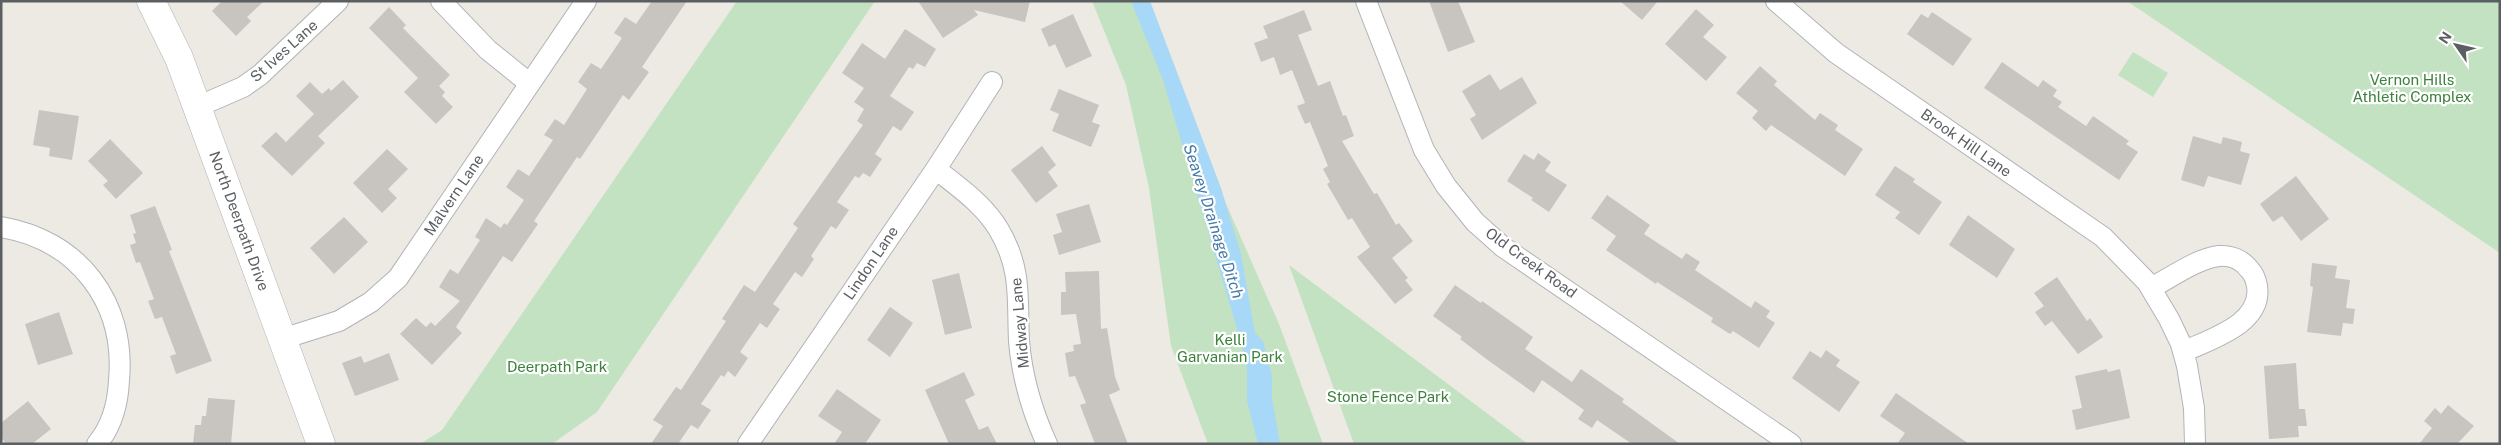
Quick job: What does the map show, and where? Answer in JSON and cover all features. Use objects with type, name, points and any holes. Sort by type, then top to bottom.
[{"type":"street","name":"North Deerpath Drive","points":[[151,1],[179,58],[321,444]]},
{"type":"street","name":"St Ives Lane","points":[[197,107],[243,87],[260,75],[338,1]]},
{"type":"street","points":[[441,1],[488,50],[530,83]]},
{"type":"street","name":"Malvern Lane","points":[[282,340],[338,321],[371,302],[398,278],[586,1]]},
{"type":"street","name":"Old Creek Road","points":[[1366,1],[1424,150],[1446,186],[1475,222],[1503,246],[1791,444]]},
{"type":"street","name":"Brook Hill Lane","points":[[1776,1],[1836,53],[2102,237],[2151,288],[2169,319],[2183,352],[2194,408],[2195,444]]},
{"type":"street","name":"Lindon Lane","points":[[748,444],[936,169],[992,82]]},
{"type":"street","name":"Midway Lane","points":[[936,169],[978,204],[998,228],[1010,251],[1019,284],[1020,342],[1027,393],[1047,444]]},
{"type":"street","points":[[1,227],[48,242],[72,258],[98,286],[114,317],[121,356],[118,397],[111,420],[96,444]]},
{"type":"street","points":[[2151,288],[2209,258],[2221,255],[2233,257],[2251,271],[2256,281],[2258,292],[2256,304],[2250,314],[2242,322],[2183,352]]},
{"type":"green space","name":"Deerpath Park","points":[[737,1],[875,1],[597,412],[552,444],[420,444],[442,430]]},
{"type":"green space","name":"Kelli Garvanian Park","points":[[1092,1],[1141,1],[1208,163],[1279,324],[1323,444],[1208,444],[1171,346],[1149,188],[1126,85]]},
{"type":"green space","name":"Vernon Hills Athletic Complex","points":[[2127,1],[2500,1],[2500,253]]},
{"type":"green space","points":[[2133,52],[2168,73],[2153,97],[2118,75]]},
{"type":"green space","name":"Stone Fence Park","points":[[1289,265],[1528,444],[1354,444]]},
{"type":"water","name":"Seavey Drainage Ditch","points":[[1131,1],[1150,1],[1221,188],[1241,254],[1255,333],[1263,341],[1272,376],[1272,398],[1280,444],[1258,444],[1247,401],[1247,368],[1238,332],[1163,80]]},
{"type":"building","points":[[222,1],[264,1],[247,17],[251,21],[236,36],[212,11]]},
{"type":"building","points":[[652,1],[687,1],[642,67],[649,72],[629,100],[623,95],[580,159],[577,157],[534,221],[538,224],[512,262],[503,256],[456,327],[462,333],[432,365],[400,334],[416,318],[426,327],[431,322],[435,326],[460,301],[439,287],[450,269],[458,274],[480,240],[475,237],[486,218],[501,228],[504,223],[507,225],[524,200],[506,187],[518,169],[529,176],[553,140],[544,135],[555,119],[564,125],[587,89],[578,82],[591,63],[601,69],[622,38],[614,33],[625,17],[636,24]]},
{"type":"building","points":[[918,1],[1030,1],[1025,22],[974,10],[978,15],[943,38]]},
{"type":"building","points":[[1429,1],[1458,1],[1475,42],[1448,52]]},
{"type":"building","points":[[1620,1],[1658,1],[1642,20]]},
{"type":"building","points":[[389,7],[406,25],[403,28],[450,75],[439,86],[445,92],[442,96],[453,107],[436,124],[404,92],[418,78],[369,28]]},
{"type":"building","points":[[1696,9],[1714,25],[1703,37],[1727,57],[1706,81],[1665,44]]},
{"type":"building","points":[[1304,10],[1312,30],[1298,35],[1318,86],[1330,81],[1343,116],[1346,115],[1354,136],[1342,141],[1374,194],[1377,193],[1396,225],[1399,223],[1413,241],[1392,258],[1408,278],[1405,280],[1413,290],[1395,304],[1357,257],[1370,247],[1352,218],[1348,220],[1327,184],[1330,182],[1323,169],[1328,166],[1310,122],[1305,124],[1297,106],[1305,103],[1292,70],[1280,75],[1274,57],[1261,62],[1254,43],[1268,38],[1263,26]]},
{"type":"building","points":[[1932,12],[1972,39],[1953,66],[1907,34],[1921,14],[1928,18]]},
{"type":"building","points":[[1073,14],[1092,56],[1066,68],[1055,44],[1049,47],[1041,29]]},
{"type":"building","points":[[905,29],[936,49],[925,67],[917,63],[913,69],[909,67],[890,96],[914,112],[901,131],[893,126],[875,154],[882,159],[870,177],[863,173],[859,178],[855,176],[837,202],[849,210],[836,229],[831,226],[811,256],[814,259],[802,277],[795,272],[773,304],[780,309],[767,328],[760,323],[740,352],[748,358],[735,377],[728,371],[724,377],[721,375],[701,404],[711,410],[698,429],[691,425],[678,444],[651,444],[663,426],[653,420],[676,387],[681,390],[726,321],[722,319],[744,285],[755,292],[798,228],[793,224],[863,125],[857,121],[864,109],[854,102],[864,88],[842,73],[862,43],[885,59]]},
{"type":"building","points":[[2002,62],[2038,87],[2043,80],[2057,90],[2053,96],[2062,102],[2058,107],[2086,126],[2093,116],[2129,141],[2126,144],[2138,152],[2119,180],[1984,88]]},
{"type":"building","points":[[1760,66],[1777,81],[1774,85],[1815,120],[1820,113],[1838,125],[1835,130],[1863,149],[1845,176],[1771,125],[1766,131],[1752,118],[1758,111],[1736,93]]},
{"type":"building","points":[[1490,74],[1500,90],[1522,77],[1537,103],[1482,140],[1470,119],[1476,115],[1462,91]]},
{"type":"building","points":[[343,80],[359,97],[318,136],[325,143],[292,176],[261,146],[276,132],[286,142],[314,114],[296,96],[310,82],[322,94],[329,88],[331,91]]},
{"type":"building","points":[[1059,89],[1099,105],[1092,122],[1100,125],[1091,147],[1052,131],[1059,114],[1050,110]]},
{"type":"building","points":[[39,110],[79,116],[72,160],[49,156],[50,148],[33,145]]},
{"type":"building","points":[[2193,136],[2221,144],[2223,137],[2242,142],[2240,151],[2250,154],[2241,185],[2208,176],[2204,187],[2181,180]]},
{"type":"building","points":[[110,139],[143,173],[116,199],[103,185],[108,181],[88,161]]},
{"type":"building","points":[[1042,146],[1056,165],[1048,172],[1058,186],[1036,203],[1011,170]]},
{"type":"building","points":[[387,149],[408,169],[388,189],[397,198],[382,213],[353,183]]},
{"type":"building","points":[[1538,153],[1551,162],[1545,171],[1567,185],[1549,212],[1531,200],[1533,198],[1507,181],[1524,154],[1534,160]]},
{"type":"building","points":[[1895,166],[1915,179],[1913,182],[1942,202],[1919,235],[1895,218],[1900,212],[1875,195]]},
{"type":"building","points":[[2296,176],[2329,219],[2301,241],[2282,216],[2273,222],[2260,204]]},
{"type":"building","points":[[1607,195],[1650,225],[1644,234],[1682,259],[1686,253],[1700,262],[1695,270],[1751,308],[1755,301],[1770,311],[1766,317],[1775,323],[1759,348],[1733,331],[1730,334],[1711,322],[1713,318],[1657,282],[1656,284],[1606,250],[1616,236],[1591,218]]},
{"type":"building","points":[[1089,204],[1101,242],[1059,255],[1053,235],[1062,232],[1056,214]]},
{"type":"building","points":[[155,206],[172,250],[169,251],[212,361],[176,374],[170,356],[176,354],[162,317],[155,319],[148,301],[154,299],[140,262],[136,263],[130,245],[136,243],[133,234],[136,233],[130,215]]},
{"type":"building","points":[[1968,215],[2015,249],[1997,278],[1949,245]]},
{"type":"building","points":[[344,217],[368,242],[334,274],[310,248]]},
{"type":"building","points":[[2312,263],[2337,266],[2335,278],[2350,280],[2346,308],[2355,309],[2353,324],[2343,323],[2341,336],[2307,332],[2313,287],[2310,286]]},
{"type":"building","points":[[1099,271],[1101,329],[1107,328],[1115,377],[1120,390],[1109,395],[1128,444],[1095,444],[1080,405],[1086,403],[1075,376],[1069,377],[1065,353],[1074,351],[1073,345],[1081,344],[1076,314],[1061,315],[1061,292],[1066,292],[1065,272]]},
{"type":"building","points":[[959,273],[972,328],[945,335],[932,280]]},
{"type":"building","points":[[2057,277],[2087,321],[2090,318],[2103,337],[2078,354],[2052,321],[2045,326],[2035,312],[2044,306],[2034,293]]},
{"type":"building","points":[[1455,285],[1481,303],[1482,301],[1533,337],[1525,349],[1572,382],[1581,369],[1624,399],[1622,402],[1680,444],[1632,444],[1597,420],[1592,428],[1578,419],[1584,410],[1542,380],[1534,393],[1460,339],[1462,337],[1433,316]]},
{"type":"building","points":[[890,307],[913,323],[890,357],[867,340]]},
{"type":"building","points":[[59,312],[73,354],[38,365],[25,324]]},
{"type":"building","points":[[1826,350],[1840,360],[1836,366],[1860,382],[1839,412],[1792,378],[1810,351],[1821,358]]},
{"type":"building","points":[[389,353],[399,380],[355,396],[342,363],[361,356],[364,363]]},
{"type":"building","points":[[2296,363],[2299,409],[2305,409],[2307,426],[2298,426],[2299,437],[2269,439],[2264,366]]},
{"type":"building","points":[[2107,369],[2108,372],[2120,369],[2130,418],[2076,430],[2072,410],[2082,408],[2075,376]]},
{"type":"building","points":[[964,372],[975,395],[965,400],[979,430],[988,426],[997,444],[949,444],[925,390]]},
{"type":"building","points":[[837,389],[881,420],[865,444],[834,444],[842,432],[818,416]]},
{"type":"building","points":[[1896,393],[1969,444],[1897,444],[1905,433],[1880,416]]},
{"type":"building","points":[[208,398],[235,400],[231,444],[193,444],[195,425],[201,425],[202,416],[206,416]]},
{"type":"building","points":[[28,401],[51,429],[32,444],[6,444],[1,437],[1,423]]},
{"type":"building","points":[[2448,405],[2474,426],[2457,444],[2419,444],[2432,428],[2424,421],[2435,408],[2441,414]]}]
